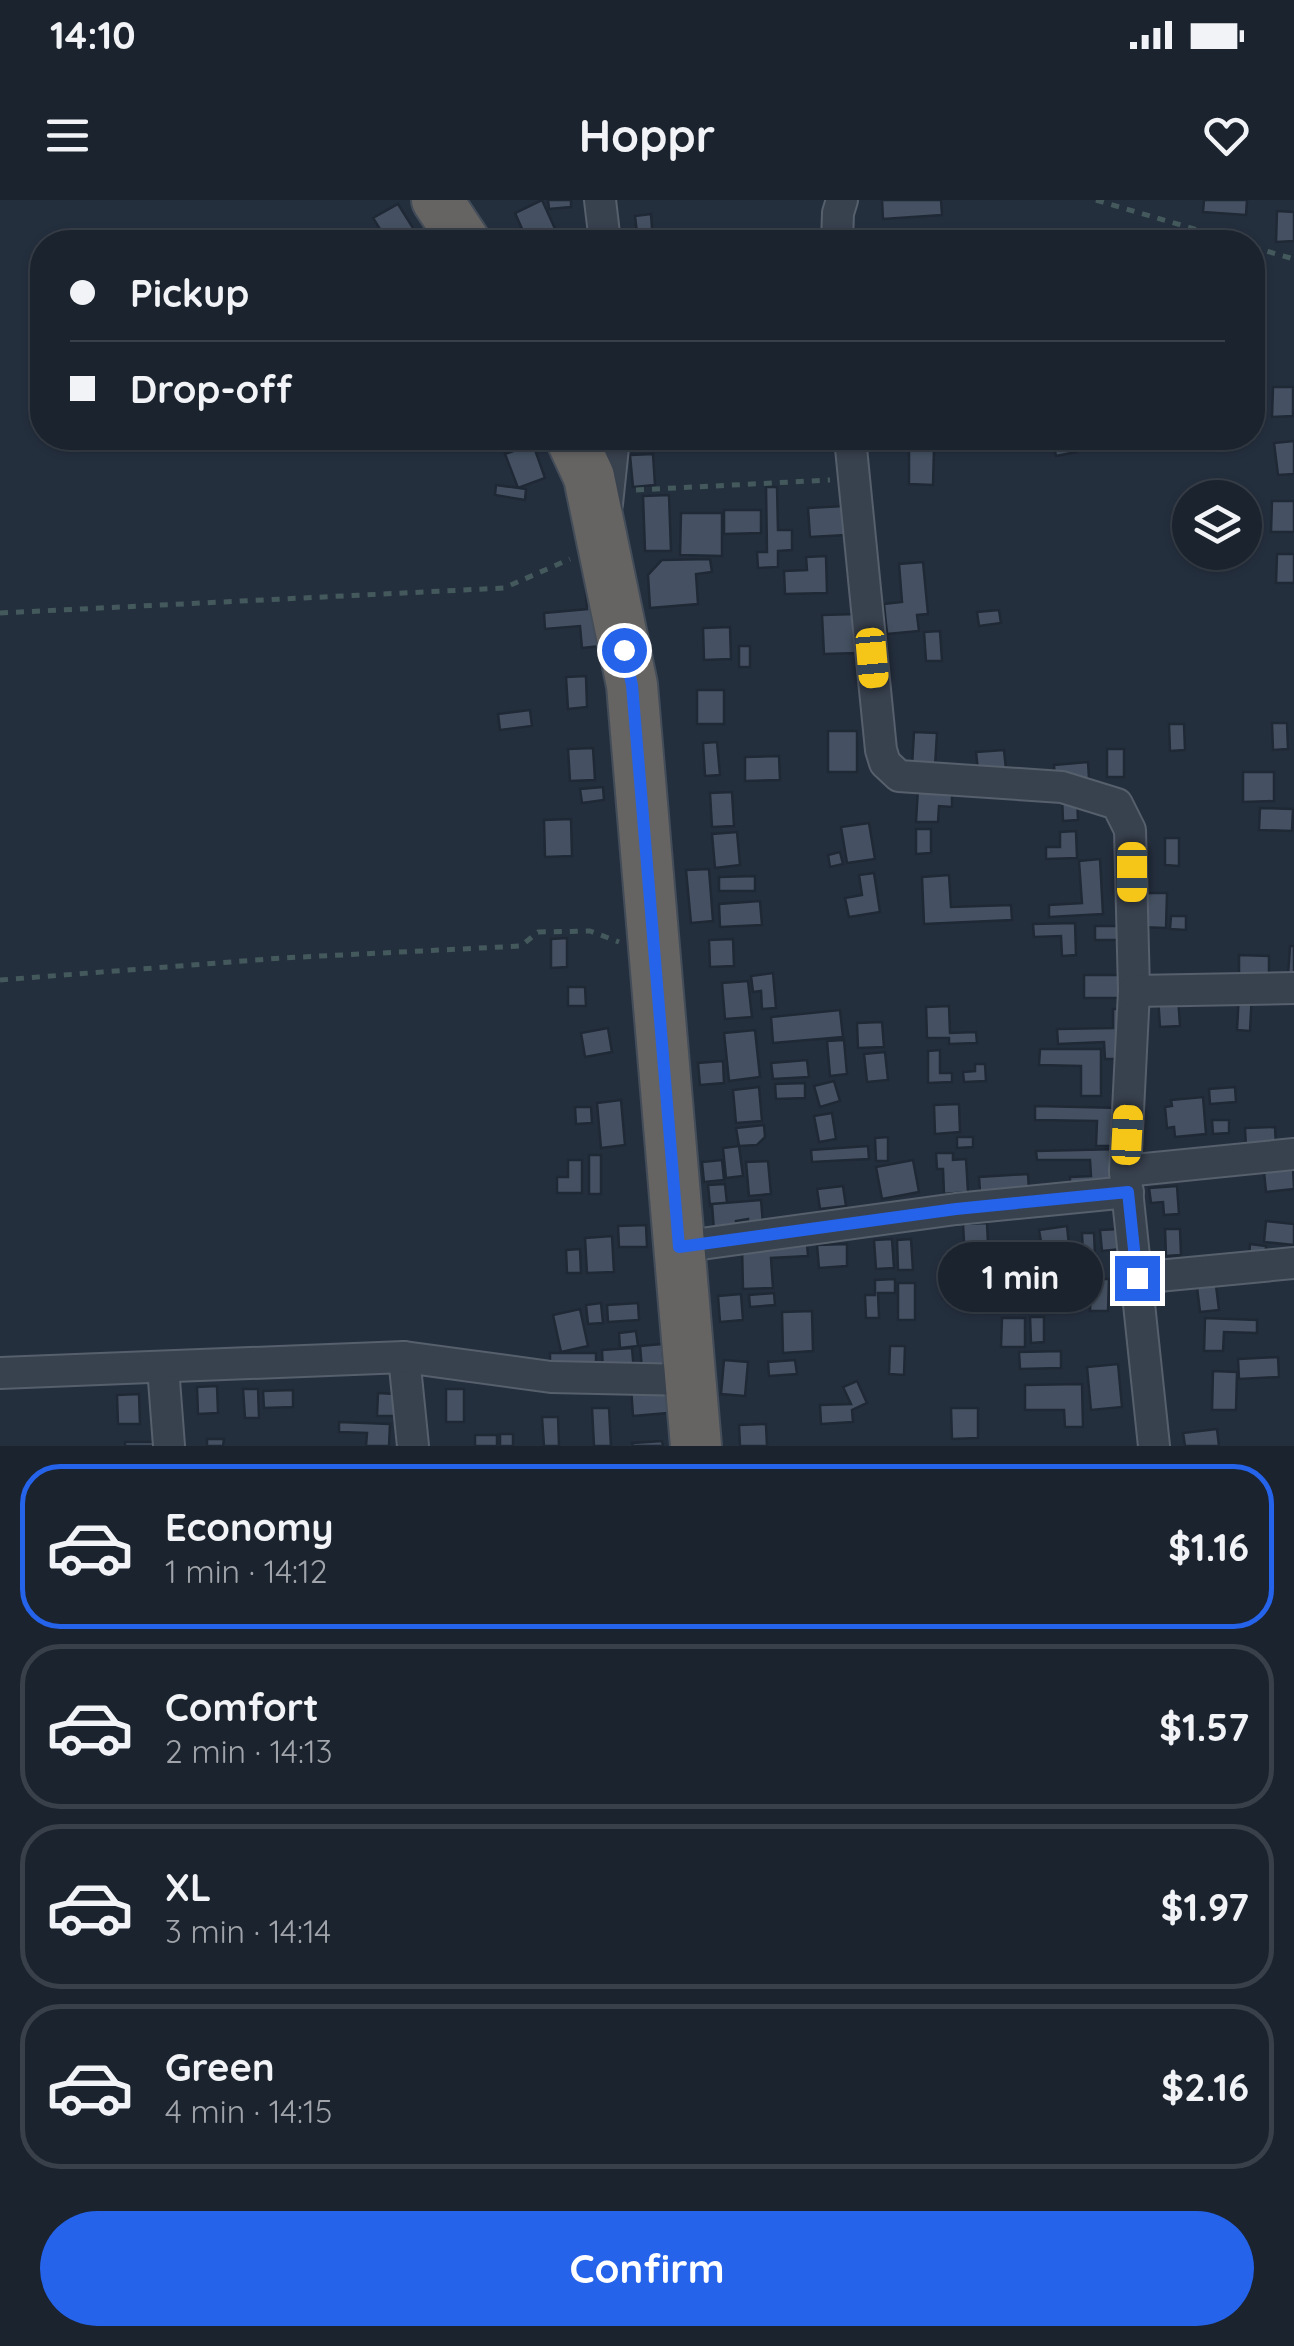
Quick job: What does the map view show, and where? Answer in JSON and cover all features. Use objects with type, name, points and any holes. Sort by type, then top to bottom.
[{"type":"highway","points":[[436,200],[457,230]]},
{"type":"highway","points":[[577,450],[590,477],[632,685],[696,1446]]},
{"type":"street","points":[[600,200],[604,230]]},
{"type":"street","points":[[837,230],[842,200]]},
{"type":"street","points":[[603,545],[613,450]]},
{"type":"street","points":[[851,450],[885,763],[900,776],[1062,787],[1117,804],[1130,830],[1134,991],[1127,1182],[1154,1446]]},
{"type":"street","points":[[1134,991],[1294,988]]},
{"type":"street","points":[[679,1247],[956,1209],[1294,1154]]},
{"type":"street","points":[[1137,1278],[1294,1263]]},
{"type":"street","points":[[0,1373],[404,1357],[551,1377],[691,1380]]},
{"type":"street","points":[[404,1357],[413,1446]]},
{"type":"street","points":[[163,1367],[169,1446]]},
{"type":"path","points":[[1096,200],[1197,230]]},
{"type":"path","points":[[1265,251],[1294,259]]},
{"type":"path","points":[[608,492],[854,479]]},
{"type":"path","points":[[0,612],[504,588],[603,545]]},
{"type":"path","points":[[0,980],[281,958],[521,946],[538,932],[590,931],[628,945],[654,942]]},
{"type":"building","points":[[542,200],[556,230],[523,230],[515,213]]},
{"type":"building","points":[[548,200],[571,200],[571,207],[549,209]]},
{"type":"building","points":[[882,200],[941,200],[942,215],[883,219]]},
{"type":"building","points":[[1204,200],[1247,200],[1246,215],[1203,212]]},
{"type":"building","points":[[398,204],[414,230],[380,230],[373,218]]},
{"type":"building","points":[[1277,211],[1294,212],[1294,241],[1276,242]]},
{"type":"building","points":[[651,214],[652,230],[637,230],[635,216]]},
{"type":"building","points":[[1273,387],[1293,387],[1293,416],[1272,417]]},
{"type":"building","points":[[1294,441],[1294,474],[1278,475],[1274,443]]},
{"type":"building","points":[[535,450],[545,478],[518,488],[505,454]]},
{"type":"building","points":[[909,450],[934,450],[933,485],[909,484]]},
{"type":"building","points":[[1055,450],[1076,450],[1076,452],[1056,456]]},
{"type":"building","points":[[653,454],[655,485],[633,487],[630,455]]},
{"type":"building","points":[[496,485],[526,489],[525,500],[495,495]]},
{"type":"building","points":[[766,487],[777,487],[778,530],[792,530],[792,550],[778,551],[778,567],[758,568],[757,552],[767,552]]},
{"type":"building","points":[[669,495],[671,551],[645,551],[643,496]]},
{"type":"building","points":[[1272,501],[1294,501],[1294,532],[1271,532]]},
{"type":"building","points":[[844,506],[846,535],[810,537],[808,508]]},
{"type":"building","points":[[724,510],[761,510],[761,533],[724,534]]},
{"type":"building","points":[[681,513],[722,513],[722,556],[680,555]]},
{"type":"building","points":[[1277,554],[1294,554],[1294,583],[1276,583]]},
{"type":"building","points":[[826,556],[827,593],[785,594],[784,571],[807,570],[806,557]]},
{"type":"building","points":[[710,559],[712,572],[696,574],[698,604],[650,608],[648,575],[662,560]]},
{"type":"building","points":[[923,562],[928,614],[917,615],[919,631],[887,634],[884,604],[902,602],[899,564]]},
{"type":"building","points":[[585,577],[610,645],[582,648],[580,626],[545,629],[544,613],[587,609]]},
{"type":"building","points":[[999,610],[1001,623],[979,626],[977,612]]},
{"type":"building","points":[[857,614],[858,653],[824,654],[822,615]]},
{"type":"building","points":[[730,627],[731,659],[704,660],[703,628]]},
{"type":"building","points":[[940,631],[942,661],[926,661],[924,632]]},
{"type":"building","points":[[739,646],[750,646],[750,667],[739,667]]},
{"type":"building","points":[[586,676],[587,707],[568,709],[566,677]]},
{"type":"building","points":[[697,690],[724,690],[724,724],[697,724]]},
{"type":"building","points":[[530,710],[532,726],[500,730],[498,714]]},
{"type":"building","points":[[1272,723],[1287,723],[1288,749],[1273,750]]},
{"type":"building","points":[[1169,724],[1184,724],[1185,750],[1170,751]]},
{"type":"building","points":[[828,731],[857,731],[857,772],[828,772]]},
{"type":"building","points":[[914,732],[937,733],[935,767],[912,766]]},
{"type":"building","points":[[717,742],[720,775],[705,776],[703,743]]},
{"type":"building","points":[[593,748],[595,780],[570,781],[568,749]]},
{"type":"building","points":[[1107,749],[1124,749],[1124,777],[1107,777]]},
{"type":"building","points":[[1004,750],[1006,769],[978,770],[976,752]]},
{"type":"building","points":[[779,756],[780,780],[745,781],[745,757]]},
{"type":"building","points":[[1088,762],[1089,778],[1055,781],[1054,765]]},
{"type":"building","points":[[1243,772],[1274,772],[1274,801],[1243,802]]},
{"type":"building","points":[[603,787],[604,800],[582,803],[580,789]]},
{"type":"building","points":[[918,788],[952,789],[952,807],[939,806],[938,822],[916,822]]},
{"type":"building","points":[[732,792],[734,826],[712,827],[710,793]]},
{"type":"building","points":[[1062,796],[1077,796],[1078,820],[1063,821]]},
{"type":"building","points":[[1260,808],[1293,809],[1292,831],[1259,830]]},
{"type":"building","points":[[571,819],[572,856],[545,857],[544,820]]},
{"type":"building","points":[[869,823],[875,859],[847,863],[841,827]]},
{"type":"building","points":[[916,829],[931,829],[931,853],[916,854]]},
{"type":"building","points":[[1076,831],[1077,858],[1046,859],[1046,847],[1060,847],[1060,832]]},
{"type":"building","points":[[737,832],[740,865],[715,868],[712,834]]},
{"type":"building","points":[[1165,838],[1179,838],[1179,866],[1165,865]]},
{"type":"building","points":[[840,852],[843,864],[830,867],[828,855]]},
{"type":"building","points":[[1100,859],[1103,914],[1049,917],[1049,905],[1082,903],[1079,861]]},
{"type":"building","points":[[709,869],[713,921],[691,923],[686,870]]},
{"type":"building","points":[[874,873],[880,912],[849,917],[845,898],[862,895],[859,875]]},
{"type":"building","points":[[949,875],[951,907],[1011,905],[1012,920],[924,924],[922,877]]},
{"type":"building","points":[[755,876],[755,891],[719,891],[719,877]]},
{"type":"building","points":[[1139,893],[1167,893],[1166,928],[1138,927]]},
{"type":"building","points":[[760,901],[762,925],[720,927],[719,904]]},
{"type":"building","points":[[1171,916],[1186,916],[1186,930],[1170,929]]},
{"type":"building","points":[[1075,923],[1076,955],[1062,956],[1061,936],[1034,937],[1033,924]]},
{"type":"building","points":[[1095,926],[1120,926],[1120,940],[1095,940]]},
{"type":"building","points":[[567,938],[567,967],[551,968],[551,939]]},
{"type":"building","points":[[733,939],[734,966],[710,967],[709,940]]},
{"type":"building","points":[[1290,946],[1294,946],[1294,976],[1288,976]]},
{"type":"building","points":[[1239,955],[1269,956],[1269,976],[1239,975]]},
{"type":"building","points":[[773,973],[776,1008],[762,1009],[761,991],[753,992],[751,976]]},
{"type":"building","points":[[1084,975],[1120,975],[1120,998],[1084,998]]},
{"type":"building","points":[[748,981],[752,1017],[725,1019],[722,983]]},
{"type":"building","points":[[568,987],[585,987],[586,1006],[568,1006]]},
{"type":"building","points":[[1239,993],[1252,993],[1250,1031],[1237,1030]]},
{"type":"building","points":[[1178,996],[1180,1026],[1160,1027],[1158,997]]},
{"type":"building","points":[[949,1006],[950,1033],[976,1032],[977,1043],[949,1044],[949,1038],[927,1038],[926,1007]]},
{"type":"building","points":[[1113,1009],[1127,1009],[1124,1059],[1105,1059],[1104,1042],[1058,1044],[1057,1029],[1113,1028]]},
{"type":"building","points":[[840,1010],[843,1037],[773,1043],[771,1017]]},
{"type":"building","points":[[882,1022],[884,1047],[858,1048],[857,1023]]},
{"type":"building","points":[[608,1028],[612,1052],[585,1057],[581,1033]]},
{"type":"building","points":[[755,1030],[760,1077],[729,1081],[724,1033]]},
{"type":"building","points":[[844,1040],[847,1074],[830,1076],[827,1041]]},
{"type":"building","points":[[1040,1049],[1101,1049],[1101,1096],[1081,1096],[1081,1066],[1039,1065]]},
{"type":"building","points":[[940,1050],[940,1073],[952,1073],[952,1082],[928,1083],[928,1051]]},
{"type":"building","points":[[885,1052],[888,1080],[867,1082],[864,1054]]},
{"type":"building","points":[[807,1060],[809,1077],[773,1079],[771,1063]]},
{"type":"building","points":[[723,1061],[724,1083],[700,1085],[698,1063]]},
{"type":"building","points":[[975,1064],[985,1064],[986,1081],[964,1082],[963,1072],[975,1071]]},
{"type":"building","points":[[834,1081],[840,1101],[820,1107],[814,1086]]},
{"type":"building","points":[[805,1083],[805,1098],[776,1099],[775,1084]]},
{"type":"building","points":[[759,1087],[762,1121],[736,1123],[733,1090]]},
{"type":"building","points":[[1235,1087],[1236,1102],[1210,1104],[1209,1089]]},
{"type":"building","points":[[1203,1097],[1206,1134],[1175,1137],[1174,1127],[1167,1128],[1165,1107],[1172,1106],[1171,1100]]},
{"type":"building","points":[[621,1100],[625,1145],[601,1148],[597,1103]]},
{"type":"building","points":[[959,1104],[960,1132],[935,1134],[934,1105]]},
{"type":"building","points":[[1035,1106],[1123,1108],[1122,1146],[1096,1146],[1097,1121],[1035,1120]]},
{"type":"building","points":[[575,1107],[591,1107],[592,1123],[576,1124]]},
{"type":"building","points":[[832,1113],[836,1139],[819,1142],[814,1116]]},
{"type":"building","points":[[1212,1120],[1229,1120],[1229,1133],[1213,1134]]},
{"type":"building","points":[[764,1125],[765,1137],[757,1145],[739,1146],[736,1128]]},
{"type":"building","points":[[1275,1127],[1276,1147],[1246,1148],[1245,1128]]},
{"type":"building","points":[[888,1137],[888,1161],[876,1161],[875,1138]]},
{"type":"building","points":[[957,1137],[973,1137],[973,1147],[957,1148]]},
{"type":"building","points":[[739,1146],[743,1176],[726,1178],[723,1148]]},
{"type":"building","points":[[868,1146],[869,1159],[812,1162],[811,1150]]},
{"type":"building","points":[[1121,1149],[1122,1181],[1070,1187],[1070,1177],[1091,1176],[1090,1160],[1037,1160],[1036,1151]]},
{"type":"building","points":[[936,1153],[953,1153],[953,1160],[966,1159],[968,1192],[944,1194],[943,1169],[937,1169]]},
{"type":"building","points":[[589,1155],[601,1155],[601,1194],[589,1194]]},
{"type":"building","points":[[568,1160],[582,1160],[582,1193],[557,1193],[557,1177],[568,1177]]},
{"type":"building","points":[[722,1160],[724,1180],[704,1182],[702,1162]]},
{"type":"building","points":[[913,1160],[919,1192],[882,1199],[876,1167]]},
{"type":"building","points":[[768,1161],[771,1194],[749,1196],[746,1162]]},
{"type":"building","points":[[1293,1168],[1294,1189],[1266,1192],[1264,1172]]},
{"type":"building","points":[[1028,1174],[1029,1190],[980,1192],[979,1177]]},
{"type":"building","points":[[725,1184],[727,1203],[710,1206],[708,1185]]},
{"type":"building","points":[[843,1186],[846,1206],[820,1209],[817,1189]]},
{"type":"building","points":[[1177,1186],[1179,1214],[1164,1215],[1163,1202],[1151,1203],[1149,1188]]},
{"type":"building","points":[[761,1200],[763,1224],[748,1225],[748,1219],[736,1221],[736,1229],[714,1231],[712,1204]]},
{"type":"building","points":[[1266,1221],[1294,1224],[1294,1245],[1264,1242]]},
{"type":"building","points":[[987,1223],[989,1264],[980,1265],[980,1276],[966,1277],[963,1224]]},
{"type":"building","points":[[646,1225],[647,1247],[619,1247],[618,1226]]},
{"type":"building","points":[[1067,1226],[1069,1245],[1042,1248],[1039,1230]]},
{"type":"building","points":[[1120,1229],[1122,1249],[1102,1251],[1100,1230]]},
{"type":"building","points":[[1165,1229],[1180,1229],[1181,1255],[1166,1256]]},
{"type":"building","points":[[1082,1233],[1094,1233],[1095,1255],[1083,1255]]},
{"type":"building","points":[[612,1236],[614,1272],[587,1273],[585,1238]]},
{"type":"building","points":[[892,1239],[894,1268],[876,1269],[874,1240]]},
{"type":"building","points":[[911,1239],[913,1270],[898,1270],[897,1240]]},
{"type":"building","points":[[807,1243],[808,1256],[771,1258],[773,1288],[743,1289],[742,1246]]},
{"type":"building","points":[[847,1244],[847,1266],[819,1268],[817,1245]]},
{"type":"building","points":[[1250,1244],[1266,1246],[1265,1260],[1249,1258]]},
{"type":"building","points":[[580,1249],[581,1273],[567,1273],[566,1250]]},
{"type":"building","points":[[1054,1275],[1070,1275],[1070,1309],[1054,1309]]},
{"type":"building","points":[[1215,1277],[1219,1310],[1200,1312],[1196,1279]]},
{"type":"building","points":[[895,1279],[895,1293],[878,1293],[879,1318],[866,1318],[865,1295],[875,1295],[875,1280]]},
{"type":"building","points":[[1091,1279],[1109,1279],[1108,1311],[1090,1311]]},
{"type":"building","points":[[992,1280],[992,1296],[943,1298],[942,1281]]},
{"type":"building","points":[[898,1283],[915,1283],[915,1320],[898,1320]]},
{"type":"building","points":[[774,1293],[775,1305],[750,1307],[749,1295]]},
{"type":"building","points":[[741,1294],[743,1320],[720,1322],[718,1296]]},
{"type":"building","points":[[601,1303],[603,1323],[588,1324],[586,1305]]},
{"type":"building","points":[[638,1303],[639,1320],[608,1322],[607,1305]]},
{"type":"building","points":[[580,1309],[588,1346],[561,1352],[553,1315]]},
{"type":"building","points":[[812,1311],[813,1351],[783,1353],[782,1312]]},
{"type":"building","points":[[1030,1317],[1044,1317],[1044,1342],[1031,1343]]},
{"type":"building","points":[[1002,1318],[1025,1318],[1025,1347],[1001,1347]]},
{"type":"building","points":[[1205,1318],[1257,1320],[1257,1333],[1224,1332],[1223,1351],[1204,1351]]},
{"type":"building","points":[[636,1331],[638,1346],[620,1348],[619,1333]]},
{"type":"building","points":[[662,1344],[664,1367],[642,1369],[640,1346]]},
{"type":"building","points":[[890,1346],[905,1346],[904,1375],[889,1374]]},
{"type":"building","points":[[632,1348],[634,1371],[603,1373],[602,1350]]},
{"type":"building","points":[[1061,1351],[1061,1368],[1020,1369],[1019,1352]]},
{"type":"building","points":[[550,1353],[596,1353],[596,1366],[550,1366]]},
{"type":"building","points":[[1278,1357],[1279,1377],[1239,1379],[1238,1359]]},
{"type":"building","points":[[724,1360],[748,1362],[745,1396],[721,1394]]},
{"type":"building","points":[[795,1360],[797,1374],[769,1376],[768,1362]]},
{"type":"building","points":[[1118,1364],[1122,1407],[1091,1410],[1087,1367]]},
{"type":"building","points":[[1213,1371],[1237,1372],[1236,1410],[1212,1410]]},
{"type":"building","points":[[857,1381],[867,1403],[852,1410],[853,1422],[821,1424],[820,1405],[851,1404],[843,1387]]},
{"type":"building","points":[[1082,1384],[1083,1427],[1065,1427],[1064,1410],[1025,1410],[1025,1385]]},
{"type":"building","points":[[666,1385],[668,1413],[633,1416],[631,1387]]},
{"type":"building","points":[[217,1386],[218,1413],[198,1414],[197,1387]]},
{"type":"building","points":[[243,1389],[258,1389],[259,1418],[245,1418]]},
{"type":"building","points":[[446,1389],[464,1389],[464,1422],[446,1422]]},
{"type":"building","points":[[293,1390],[293,1407],[264,1408],[263,1391]]},
{"type":"building","points":[[378,1393],[395,1394],[395,1416],[377,1416]]},
{"type":"building","points":[[139,1394],[140,1424],[118,1424],[117,1395]]},
{"type":"building","points":[[592,1408],[609,1408],[611,1446],[594,1446]]},
{"type":"building","points":[[951,1408],[978,1408],[978,1438],[952,1439]]},
{"type":"building","points":[[542,1417],[558,1417],[559,1446],[544,1446]]},
{"type":"building","points":[[339,1422],[390,1424],[389,1446],[366,1446],[367,1433],[339,1432]]},
{"type":"building","points":[[766,1424],[767,1446],[740,1446],[739,1425]]},
{"type":"building","points":[[1217,1429],[1219,1446],[1185,1446],[1183,1433]]},
{"type":"building","points":[[500,1434],[513,1434],[513,1446],[500,1446]]},
{"type":"building","points":[[475,1435],[497,1435],[497,1446],[475,1446]]},
{"type":"building","points":[[207,1439],[224,1439],[223,1446],[207,1446]]},
{"type":"building","points":[[662,1441],[663,1446],[632,1443]]},
{"type":"building","points":[[125,1442],[159,1442],[159,1446],[125,1446]]},
{"type":"route","points":[[624,650],[632,685],[679,1247],[956,1209],[1128,1192],[1137,1278]]}]
